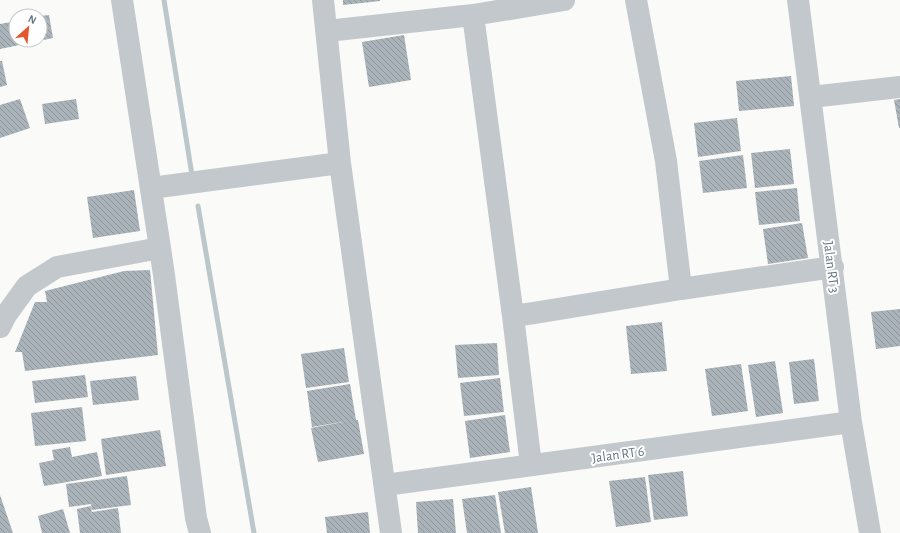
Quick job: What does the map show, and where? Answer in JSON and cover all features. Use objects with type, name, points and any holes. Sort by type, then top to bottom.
[{"type":"street","points":[[122,0],[164,275],[196,518],[200,533]]},
{"type":"street","points":[[323,0],[340,163],[391,533]]},
{"type":"street","points":[[327,31],[473,15],[564,0]]},
{"type":"street","points":[[636,0],[666,161],[681,288]]},
{"type":"street","name":"Jalan RT 3","points":[[798,0],[851,422],[870,533]]},
{"type":"street","points":[[473,15],[531,465]]},
{"type":"street","points":[[811,98],[900,87]]},
{"type":"street","points":[[151,188],[340,163]]},
{"type":"street","points":[[0,327],[6,315],[27,286],[57,267],[160,248]]},
{"type":"street","points":[[513,316],[681,288],[832,267]]},
{"type":"street","name":"Jalan RT 6","points":[[384,485],[851,422]]},
{"type":"building","points":[[343,0],[380,0],[380,1],[343,5]]},
{"type":"building","points":[[48,15],[53,38],[48,39]]},
{"type":"building","points":[[8,22],[8,47],[0,49],[0,24]]},
{"type":"building","points":[[404,35],[411,80],[369,87],[362,42]]},
{"type":"building","points":[[0,61],[2,61],[7,85],[0,87]]},
{"type":"building","points":[[791,76],[794,106],[739,111],[736,81]]},
{"type":"building","points":[[20,99],[30,128],[0,138],[0,105]]},
{"type":"building","points":[[76,99],[79,119],[45,124],[42,104]]},
{"type":"building","points":[[900,99],[900,128],[899,128],[894,100]]},
{"type":"building","points":[[737,118],[741,151],[698,157],[694,123]]},
{"type":"building","points":[[790,149],[794,184],[755,188],[751,153]]},
{"type":"building","points":[[743,155],[747,188],[703,193],[699,161]]},
{"type":"building","points":[[797,188],[800,221],[759,225],[755,192]]},
{"type":"building","points":[[134,190],[140,231],[93,238],[87,197]]},
{"type":"building","points":[[802,223],[808,258],[768,264],[763,229]]},
{"type":"building","points":[[150,270],[158,355],[25,371],[22,352],[15,352],[35,302],[47,302],[45,291],[124,271]]},
{"type":"building","points":[[900,309],[900,346],[876,349],[871,312]]},
{"type":"building","points":[[662,322],[667,371],[631,374],[626,326]]},
{"type":"building","points":[[497,343],[499,375],[458,378],[455,345]]},
{"type":"building","points":[[344,348],[349,382],[306,388],[301,354]]},
{"type":"building","points":[[814,359],[819,401],[794,404],[789,362]]},
{"type":"building","points":[[775,361],[783,413],[756,417],[748,365]]},
{"type":"building","points":[[741,364],[748,411],[712,416],[705,369]]},
{"type":"building","points":[[85,375],[88,397],[35,403],[32,381]]},
{"type":"building","points":[[136,376],[139,400],[93,405],[90,381]]},
{"type":"building","points":[[500,378],[504,412],[464,416],[460,383]]},
{"type":"building","points":[[350,384],[364,454],[318,462],[311,428],[348,421],[312,427],[307,391]]},
{"type":"building","points":[[82,407],[86,441],[35,446],[31,413]]},
{"type":"building","points":[[505,415],[510,452],[470,458],[465,421]]},
{"type":"building","points":[[160,430],[166,466],[106,475],[101,439]]},
{"type":"building","points":[[70,447],[72,457],[97,452],[102,476],[44,486],[39,463],[54,460],[52,450]]},
{"type":"building","points":[[683,471],[688,516],[654,520],[648,475]]},
{"type":"building","points":[[127,476],[131,505],[92,510],[91,504],[69,507],[66,484]]},
{"type":"building","points":[[645,477],[651,522],[616,527],[609,481]]},
{"type":"building","points":[[531,487],[538,533],[505,533],[498,492]]},
{"type":"building","points":[[0,495],[13,533],[0,533]]},
{"type":"building","points":[[495,495],[501,533],[467,533],[462,499]]},
{"type":"building","points":[[453,499],[456,533],[418,533],[416,502]]},
{"type":"building","points":[[91,506],[92,514],[92,512],[118,508],[121,533],[80,533],[77,509]]},
{"type":"building","points":[[63,509],[70,533],[42,533],[38,516]]},
{"type":"building","points":[[368,512],[370,533],[327,533],[325,517]]},
{"type":"waterway","points":[[164,0],[192,175]]},
{"type":"waterway","points":[[198,206],[254,533]]}]
